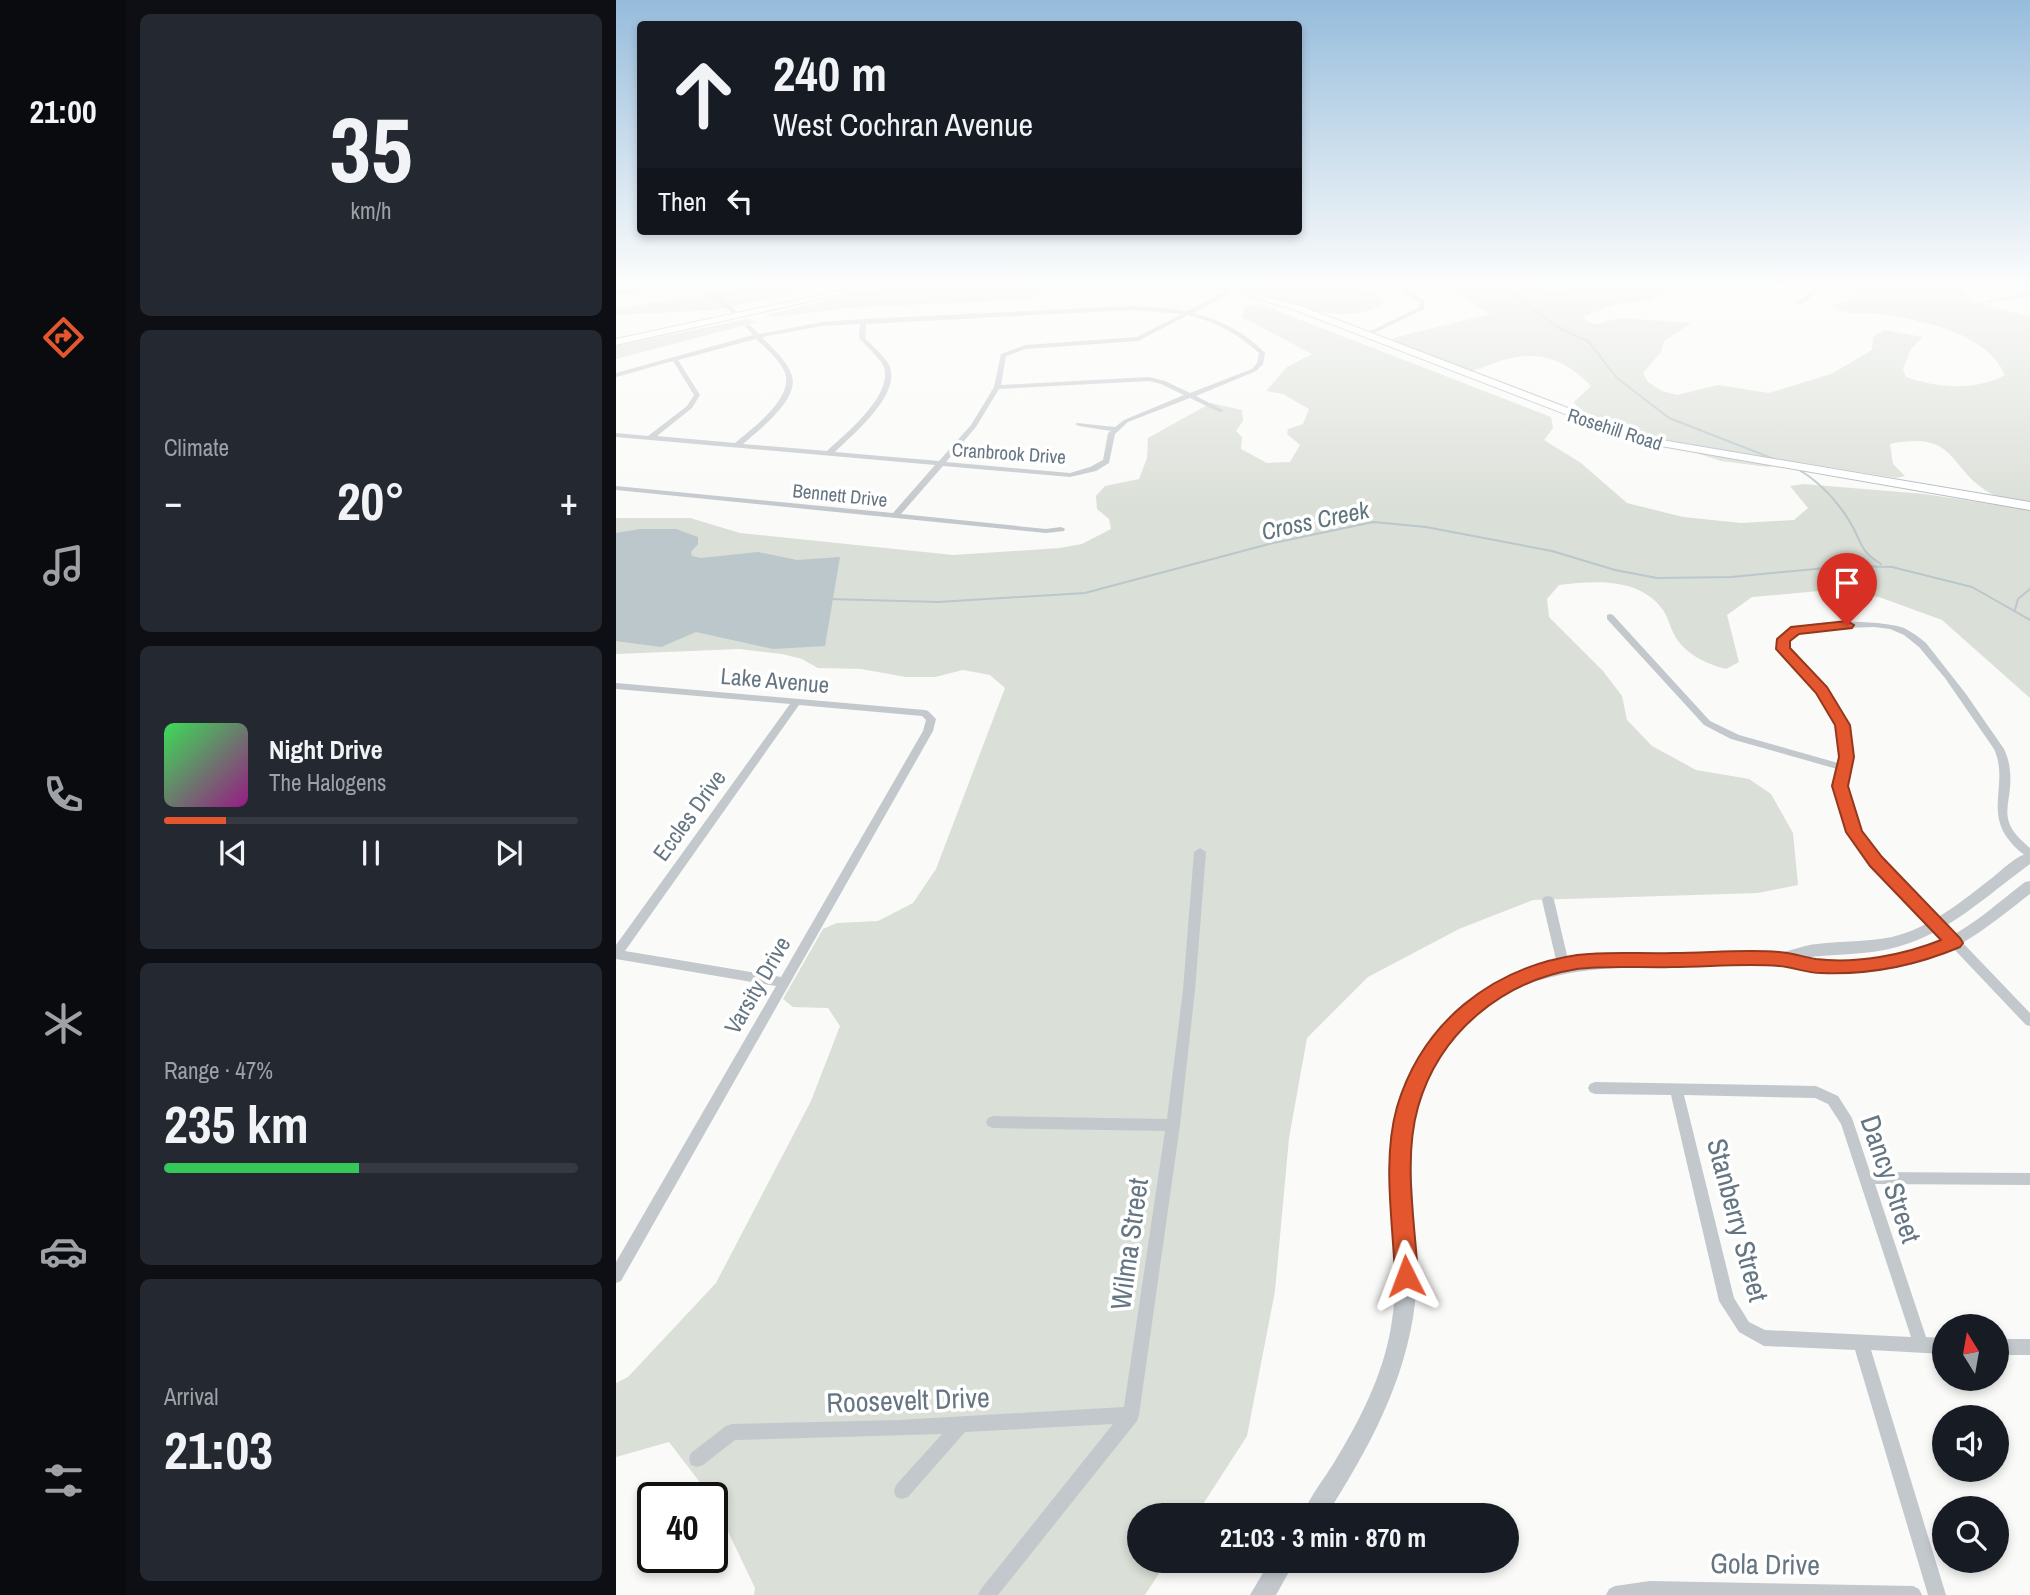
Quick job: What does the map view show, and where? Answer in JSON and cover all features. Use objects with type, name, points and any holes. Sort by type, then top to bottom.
[{"type":"main road","name":"Rosehill Road","points":[[1433,360],[1642,440],[2030,506]]},
{"type":"street","points":[[616,375],[666,360]]},
{"type":"street","points":[[650,438],[690,407],[697,396],[675,360]]},
{"type":"street","points":[[736,446],[776,409],[788,388],[788,373],[777,360]]},
{"type":"street","points":[[829,454],[866,415],[887,386],[887,366],[882,360]]},
{"type":"street","points":[[895,516],[974,426],[997,387],[1002,360]]},
{"type":"street","points":[[1079,424],[1115,429],[1139,415],[1254,370],[1261,360]]},
{"type":"street","points":[[997,387],[1145,379],[1160,381],[1221,411]]},
{"type":"street","name":"Cranbrook Drive","points":[[616,435],[1075,474],[1106,461],[1110,437],[1115,429]]},
{"type":"street","name":"Bennett Drive","points":[[616,488],[1046,531],[1061,529]]},
{"type":"street","points":[[1610,617],[1707,723],[1735,737],[1844,768]]},
{"type":"street","points":[[1780,959],[1794,951],[1838,951],[1896,942],[1938,926],[2030,855],[2010,837],[2001,818],[2005,768],[1995,739],[1918,640],[1904,631],[1874,624],[1843,625],[1800,629],[1783,639],[1785,653],[1819,687],[1837,713],[1847,745],[1840,778],[1842,799],[1855,832],[1876,862],[1938,926],[1954,943],[2030,1021]]},
{"type":"street","name":"Lake Avenue","points":[[616,687],[796,701],[929,716]]},
{"type":"street","name":"Eccles Drive","points":[[616,954],[796,701]]},
{"type":"street","name":"Varsity Drive","points":[[616,1276],[928,731],[931,719],[929,716]]},
{"type":"street","name":"Wilma Street","points":[[1131,1415],[1173,1125],[1189,990],[1200,852]]},
{"type":"street","points":[[1321,1503],[1371,1420],[1398,1342],[1406,1276],[1401,1146],[1407,1108],[1422,1068],[1445,1033],[1475,1004],[1511,982],[1563,964],[1601,960],[1780,959],[1818,966],[1871,965],[1919,957],[1975,932],[2030,886]]},
{"type":"street","points":[[1548,900],[1563,964]]},
{"type":"street","points":[[616,954],[783,982]]},
{"type":"street","name":"Dancy Street","points":[[1595,1088],[1816,1092],[1825,1095],[1843,1114],[1921,1345]]},
{"type":"street","name":"Stanberry Street","points":[[1676,1090],[1727,1301],[1737,1319],[1754,1333],[1774,1340],[1932,1345]]},
{"type":"street","points":[[993,1122],[1173,1125]]},
{"type":"street","points":[[1865,1178],[2030,1179]]},
{"type":"street","points":[[1861,1344],[1937,1595]]},
{"type":"street","points":[[2009,1347],[2030,1348]]},
{"type":"street","points":[[987,1595],[1131,1415]]},
{"type":"street","name":"Roosevelt Drive","points":[[697,1459],[733,1432],[1131,1415]]},
{"type":"street","points":[[902,1491],[962,1424]]},
{"type":"street","points":[[1262,1595],[1276,1573]]},
{"type":"street","name":"Gola Drive","points":[[1615,1595],[1650,1590],[1913,1595]]},
{"type":"shaded area","points":[[1300,360],[1405,360],[1551,417],[1553,428],[1544,440],[1581,463],[1627,503],[1683,517],[1741,523],[1794,520],[1808,508],[1790,486],[1803,484],[1925,494],[2030,510],[2030,698],[1942,620],[1879,597],[1819,591],[1752,597],[1727,615],[1739,662],[1726,669],[1690,653],[1678,641],[1663,610],[1642,592],[1601,582],[1559,585],[1547,599],[1549,617],[1603,671],[1622,696],[1627,720],[1652,746],[1696,770],[1749,779],[1771,794],[1793,833],[1798,885],[1758,893],[1533,900],[1459,929],[1368,977],[1307,1038],[1289,1138],[1275,1291],[1247,1436],[1204,1503],[1127,1503],[1127,1573],[1159,1573],[1145,1595],[754,1595],[755,1588],[728,1531],[728,1482],[700,1482],[669,1442],[616,1457],[616,1383],[628,1377],[716,1283],[811,1101],[840,1026],[828,1008],[793,1007],[783,999],[823,929],[837,923],[878,921],[913,903],[936,869],[1005,688],[990,675],[963,670],[935,677],[906,677],[861,669],[818,668],[802,659],[782,654],[739,649],[616,654],[616,518],[690,518],[740,533],[953,555],[1060,548],[1082,544],[1111,529],[1109,519],[1097,509],[1096,496],[1105,486],[1139,479],[1147,458],[1148,438],[1211,403],[1242,410],[1243,421],[1236,431],[1242,437],[1241,449],[1267,463],[1290,462],[1300,445],[1287,434],[1288,429],[1303,424],[1309,409],[1283,394],[1266,391],[1287,367]]},
{"type":"shaded area","points":[[1436,360],[1503,360],[1477,369],[1463,371]]},
{"type":"shaded area","points":[[1554,360],[1654,360],[1643,373],[1648,382],[1662,391],[1677,395],[1718,385],[1769,393],[1831,374],[1854,360],[1906,360],[1903,369],[1906,377],[1930,384],[1969,386],[2005,375],[1996,360],[2030,360],[2030,501],[1992,494],[1967,474],[1941,447],[1929,443],[1912,441],[1890,444],[1893,464],[1905,476],[1896,478],[1792,461],[1768,467],[1721,461],[1647,437],[1580,410],[1574,402],[1591,386]]},
{"type":"shaded area","points":[[640,529],[676,529],[698,537],[698,544],[691,552],[692,556],[701,558],[758,552],[797,560],[840,557],[825,646],[773,649],[696,632],[661,647],[616,641],[616,533]]},
{"type":"waterway","points":[[1603,360],[1617,378],[1669,418],[1774,459]]},
{"type":"waterway","points":[[1796,468],[1833,498],[1850,522],[1864,550],[1881,564]]},
{"type":"waterway","name":"Cross Creek","points":[[829,599],[938,602],[1085,593],[1269,544],[1373,522],[1426,527],[1552,551],[1615,570],[1657,578],[1731,577],[1847,566],[1892,567],[1972,587],[2030,620]]},
{"type":"waterway","points":[[2015,610],[2018,599],[2030,589]]},
{"type":"route","points":[[1406,1276],[1401,1153],[1407,1108],[1422,1068],[1445,1033],[1475,1004],[1492,992],[1530,973],[1578,962],[1780,959],[1818,966],[1861,965],[1891,963],[1919,957],[1954,943],[1876,862],[1855,832],[1848,818],[1840,786],[1847,757],[1843,725],[1822,690],[1783,649],[1783,639],[1795,630],[1847,625]]}]
